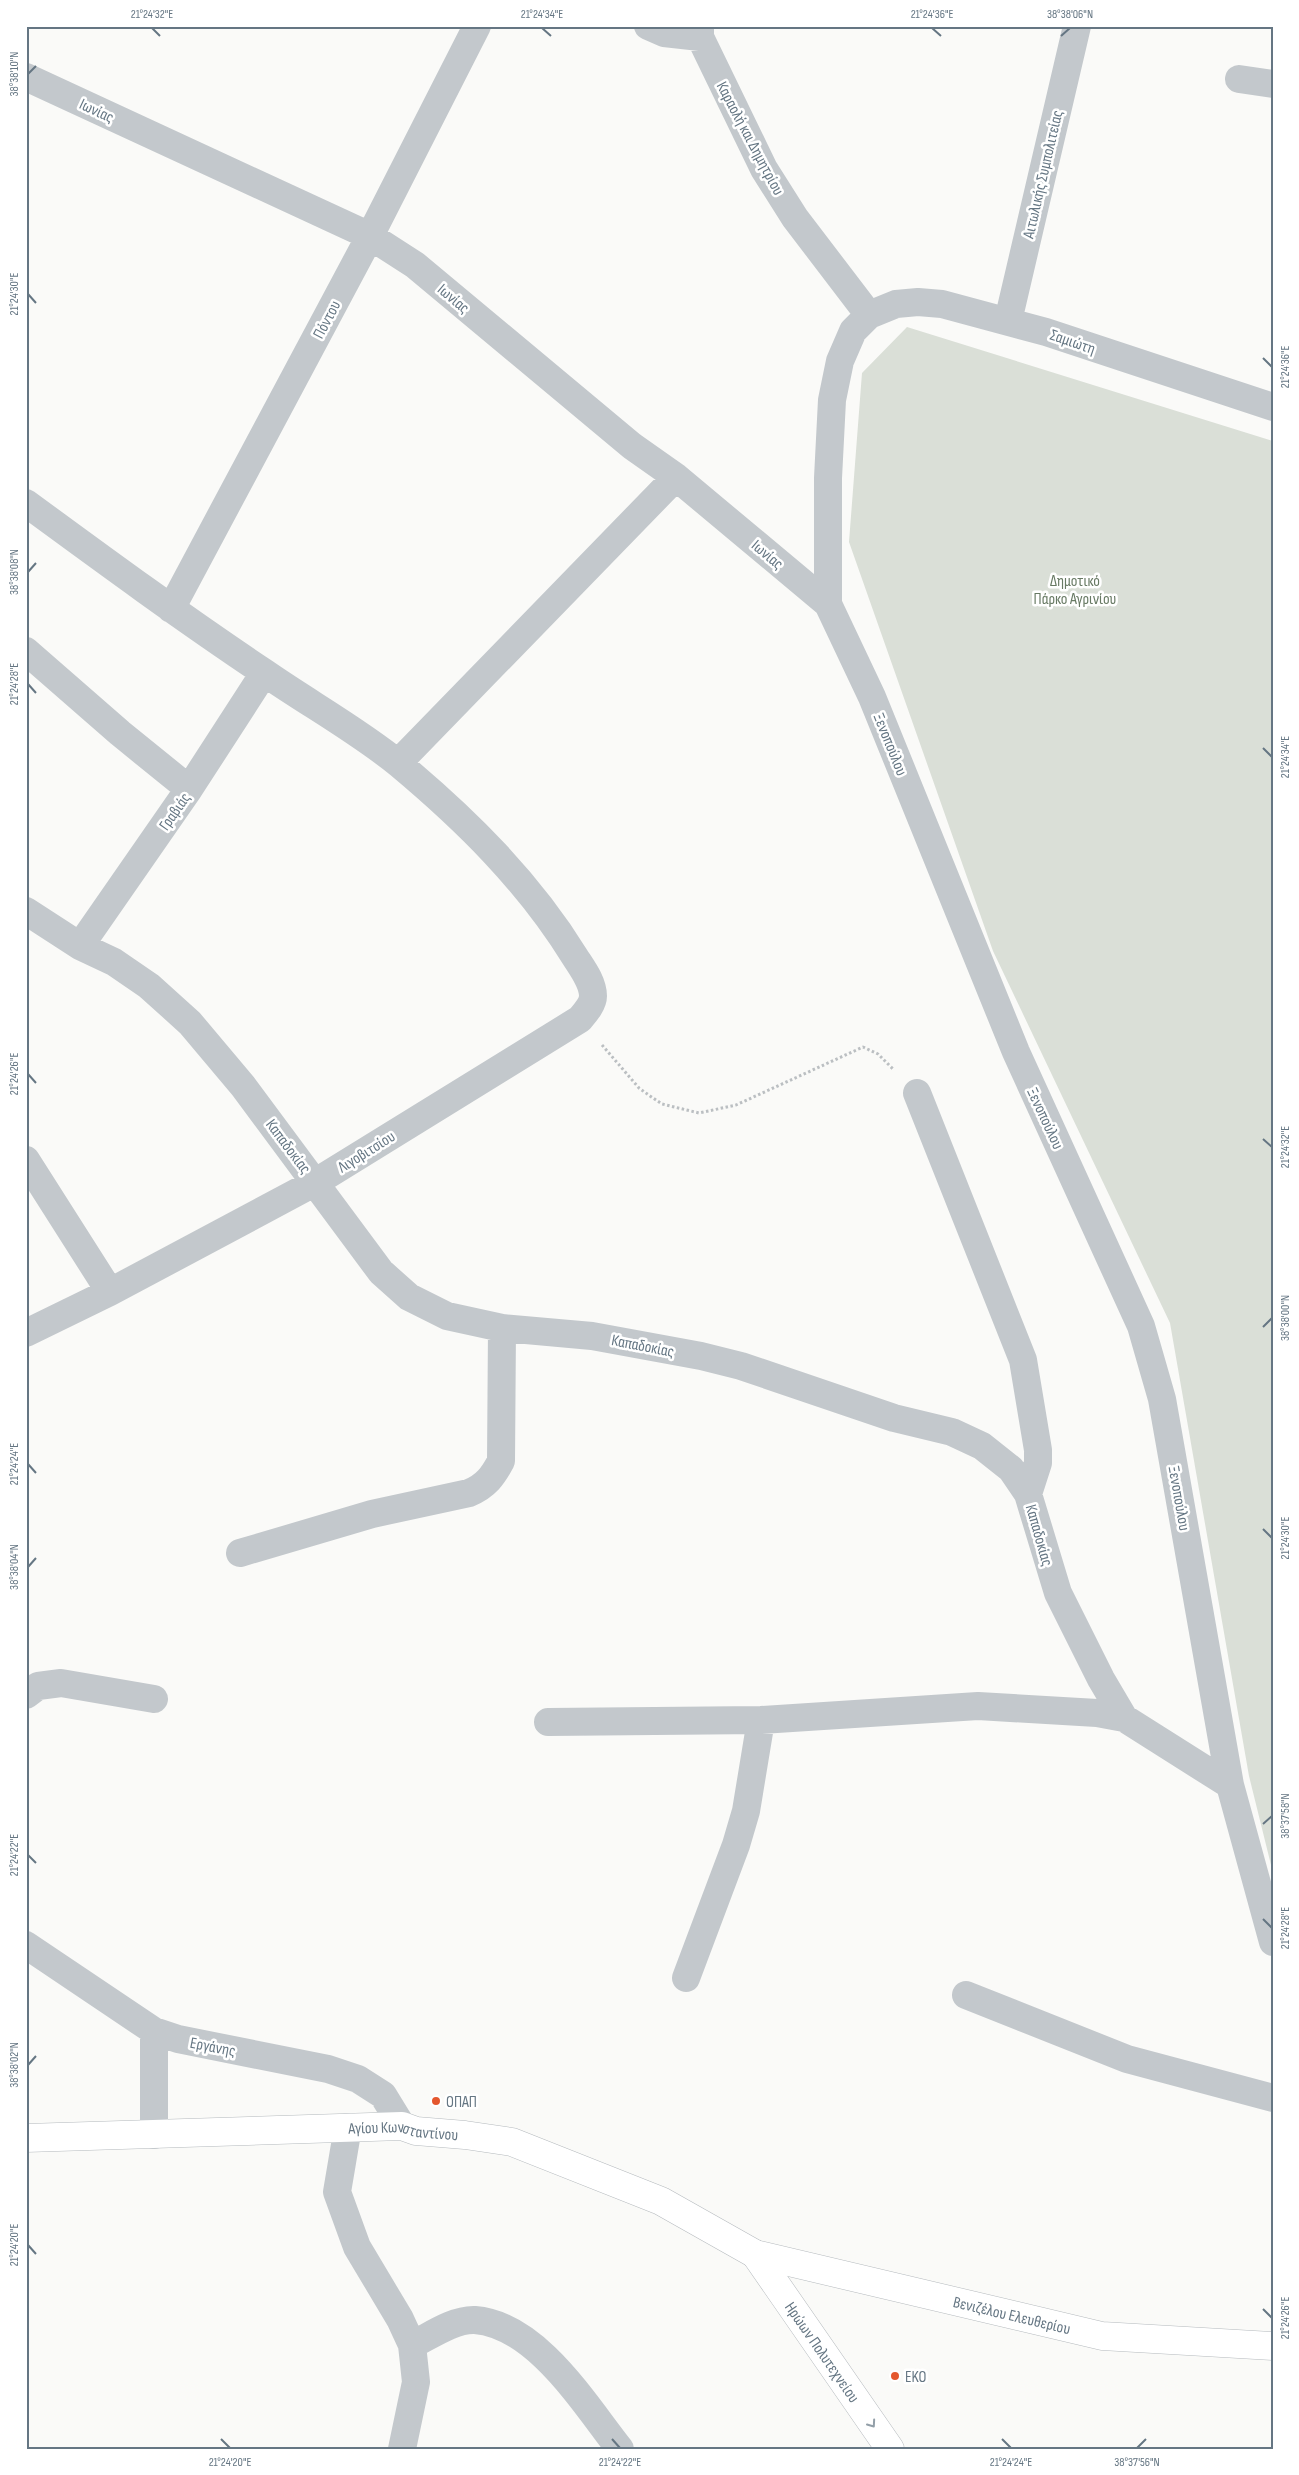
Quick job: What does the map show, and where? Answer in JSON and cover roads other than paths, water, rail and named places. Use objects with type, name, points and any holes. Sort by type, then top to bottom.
[{"type":"main road","name":"Αγίου Κωνσταντίνου","points":[[26,2138],[402,2126],[416,2131],[465,2135],[512,2142],[661,2201],[754,2254]]},
{"type":"main road","name":"Βενιζέλου Ελευθερίου","points":[[754,2254],[1102,2336],[1273,2346]]},
{"type":"main road","name":"Ηρώων Πολυτεχνείου","points":[[754,2254],[890,2449]]},
{"type":"street","name":"Πόντου","points":[[171,608],[370,236],[477,26]]},
{"type":"street","points":[[648,26],[664,33],[700,32]]},
{"type":"street","name":"Αιτωλικής Συμπολιτείας","points":[[1008,322],[1077,26]]},
{"type":"street","name":"Καραολή και Δημητρίου","points":[[700,32],[764,169],[795,218],[869,315]]},
{"type":"street","name":"Ιωνίας","points":[[26,77],[370,236],[415,265],[632,446],[676,477],[828,604]]},
{"type":"street","points":[[1239,78],[1273,84]]},
{"type":"street","name":"Σαμιώτη","points":[[869,315],[896,304],[918,302],[942,304],[1046,332],[1273,407]]},
{"type":"street","name":"Ξενοπούλου","points":[[869,315],[853,331],[840,362],[832,400],[828,441],[828,604],[872,697],[1016,1052],[1141,1326],[1162,1399],[1230,1785],[1273,1942]]},
{"type":"street","points":[[26,503],[264,673],[398,763],[676,477]]},
{"type":"street","points":[[26,651],[189,790]]},
{"type":"street","name":"Γραβιάς","points":[[80,946],[189,790],[264,673]]},
{"type":"street","name":"Λιγοβιτσίου","points":[[26,1333],[110,1292],[316,1182],[580,1019],[590,1007],[593,996],[589,979],[557,928],[493,850],[398,763]]},
{"type":"street","name":"Καπαδοκίας","points":[[26,911],[80,946],[114,962],[148,986],[190,1023],[243,1086],[382,1272],[409,1297],[447,1316],[502,1328],[592,1336],[701,1356],[741,1366],[894,1418],[952,1432],[982,1446],[1003,1460],[1028,1494],[1058,1593],[1101,1679],[1124,1718],[1230,1785]]},
{"type":"street","points":[[917,1093],[1023,1360],[1038,1450],[1038,1463],[1028,1494]]},
{"type":"street","points":[[26,1160],[110,1292]]},
{"type":"street","points":[[240,1553],[372,1514],[469,1493],[482,1488],[492,1477],[501,1461],[502,1328]]},
{"type":"street","points":[[26,1695],[38,1686],[61,1683],[154,1699]]},
{"type":"street","points":[[548,1722],[761,1720],[978,1706],[1096,1713],[1124,1718]]},
{"type":"street","points":[[686,1978],[736,1845],[746,1811],[761,1720]]},
{"type":"street","name":"Εργάνης","points":[[26,1945],[154,2031],[178,2039],[328,2069],[358,2079],[383,2095],[402,2126]]},
{"type":"street","points":[[966,1995],[1127,2058],[1273,2098]]},
{"type":"street","points":[[154,2031],[154,2135]]},
{"type":"street","points":[[348,2127],[337,2192],[357,2247],[400,2319],[412,2345],[416,2382],[402,2449]]},
{"type":"street","points":[[412,2345],[452,2325],[474,2320],[499,2326],[522,2339],[551,2362],[620,2449]]},
{"type":"place","name":"ΟΠΑΠ","points":[[436,2101]]},
{"type":"place","name":"EKO","points":[[895,2376]]},
{"type":"park label","name":"Δημοτικό Πάρκο Αγρινίου","points":[[1075,589]]}]
